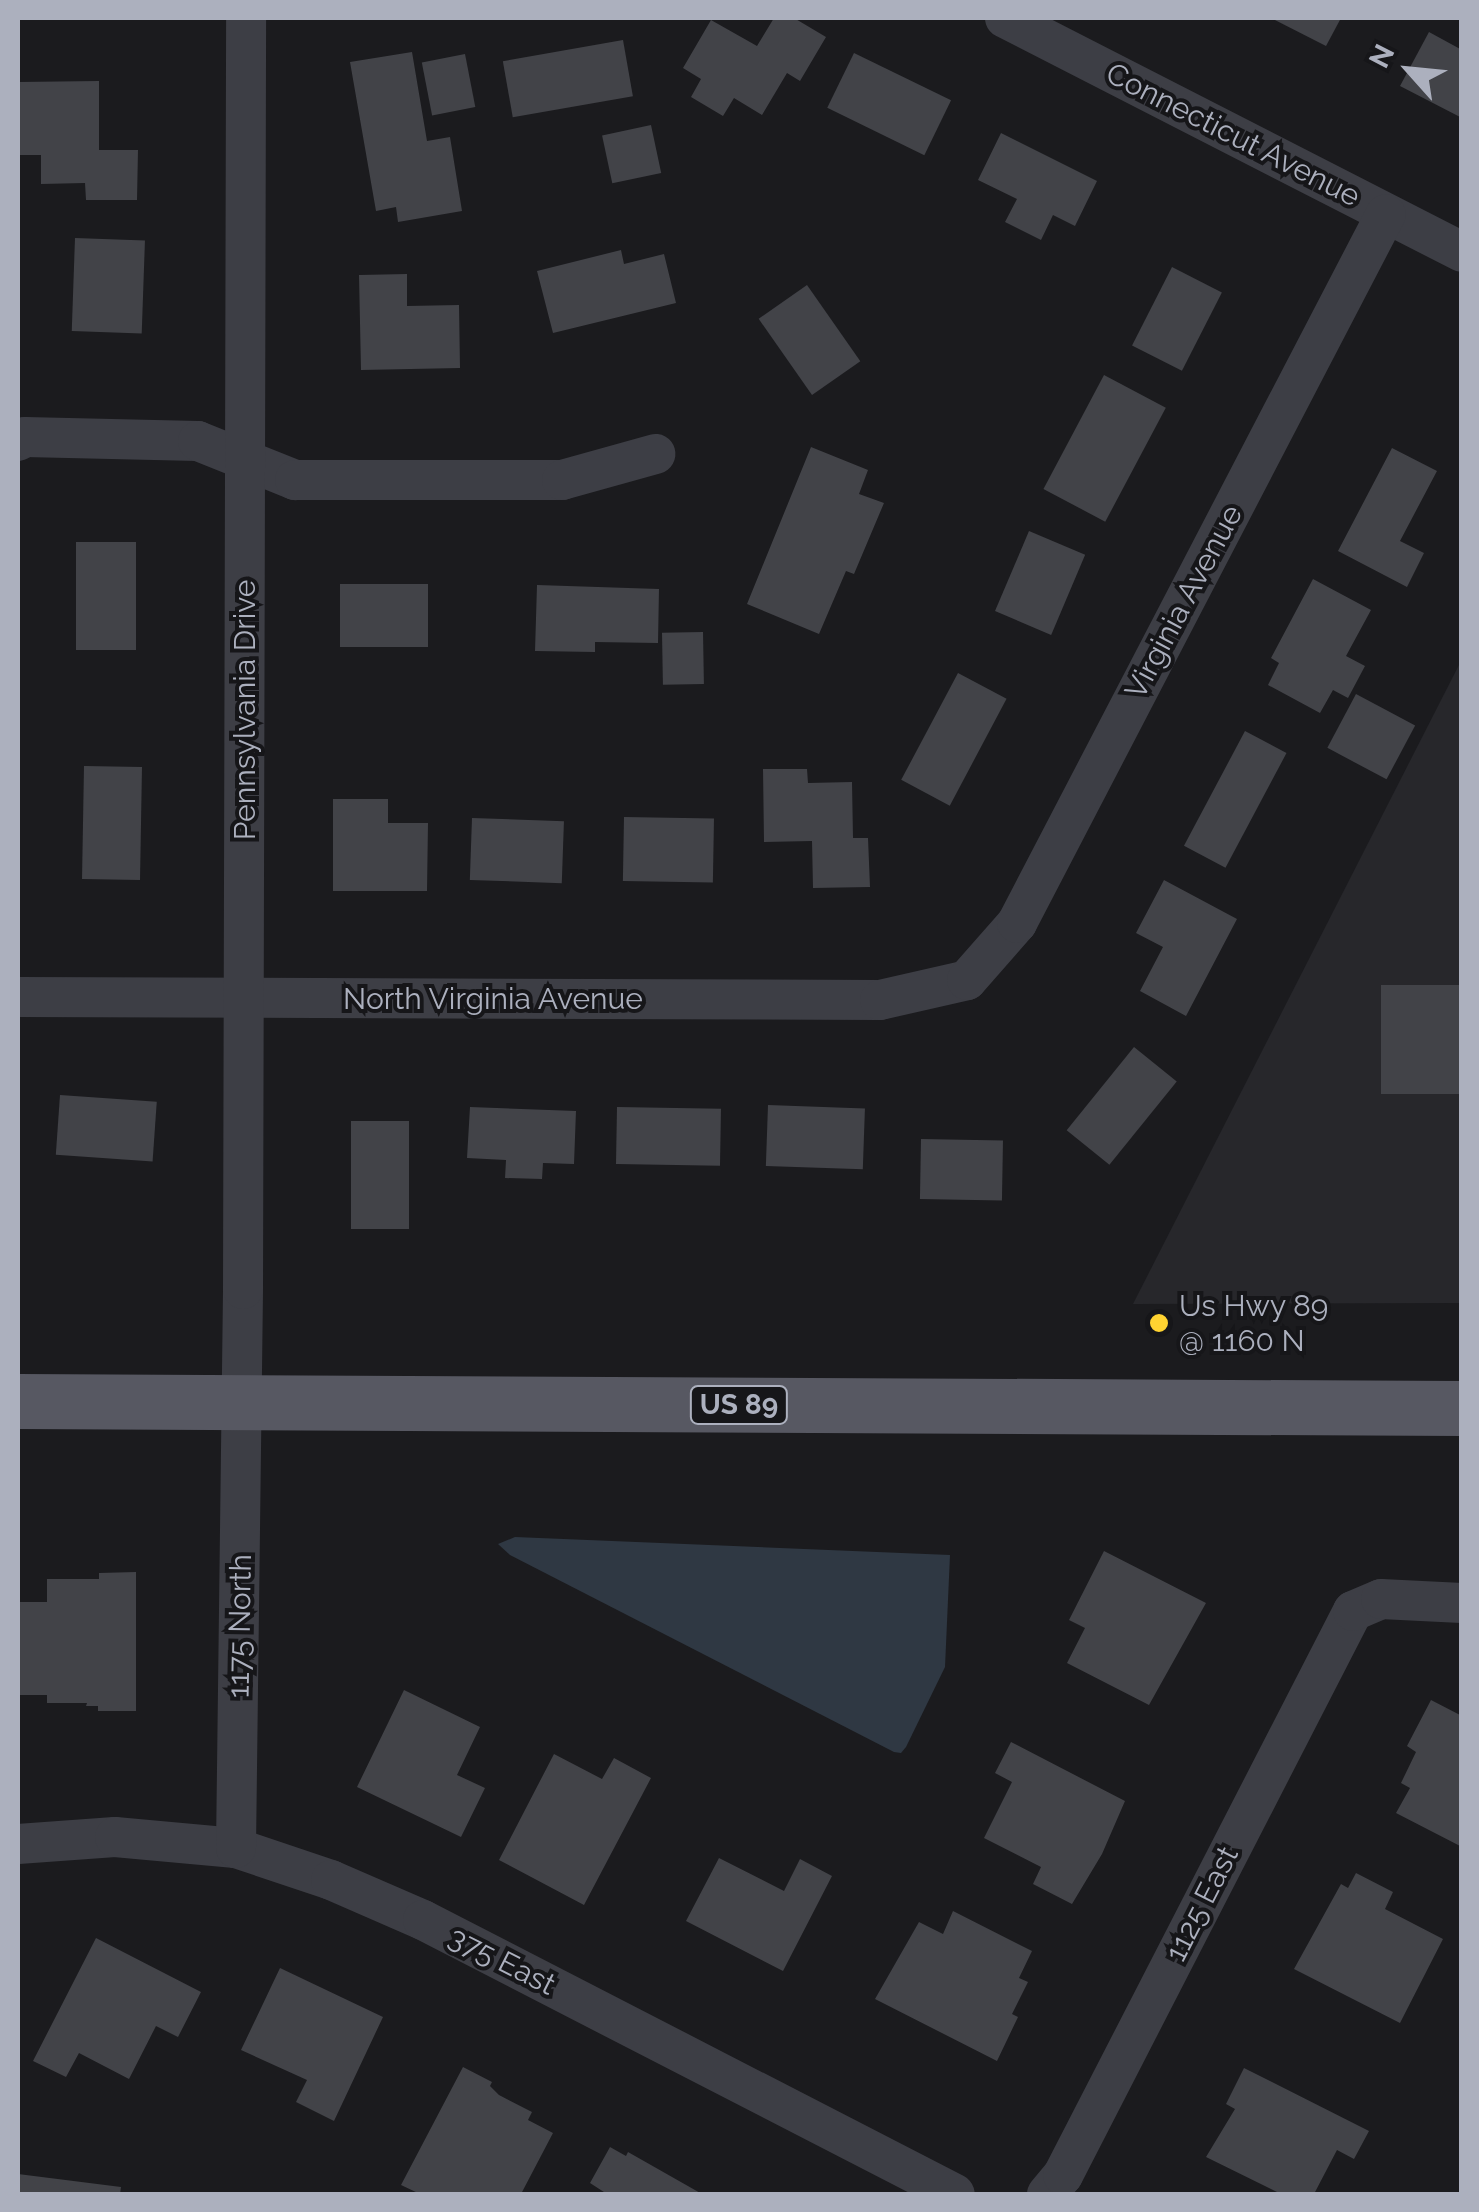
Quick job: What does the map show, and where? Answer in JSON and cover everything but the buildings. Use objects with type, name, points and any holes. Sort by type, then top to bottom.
[{"type":"main road","name":"US 89","points":[[18,1401],[1462,1408]]},
{"type":"street","name":"Pennsylvania Drive","points":[[243,1404],[246,18]]},
{"type":"street","name":"Connecticut Avenue","points":[[1005,18],[1462,252]]},
{"type":"street","name":"Virginia Avenue","points":[[967,980],[1018,923],[1386,214]]},
{"type":"street","points":[[18,441],[26,437],[198,441],[295,480],[562,480],[655,454]]},
{"type":"street","name":"North Virginia Avenue","points":[[18,997],[880,1000],[967,980]]},
{"type":"street","name":"1175 North","points":[[236,1848],[243,1404]]},
{"type":"street","name":"1125 East","points":[[1047,2194],[1072,2157],[1353,1611],[1381,1599],[1462,1603]]},
{"type":"street","name":"375 East","points":[[18,1844],[115,1837],[236,1848],[332,1880],[423,1920],[955,2194]]},
{"type":"shaded area","points":[[1461,661],[1461,1303],[1133,1304]]},
{"type":"water","points":[[515,1537],[950,1555],[945,1667],[906,1747],[901,1753],[894,1752],[510,1555],[498,1544]]},
{"type":"place","name":"Us Hwy 89 @ 1160 N","points":[[1159,1323]]}]
